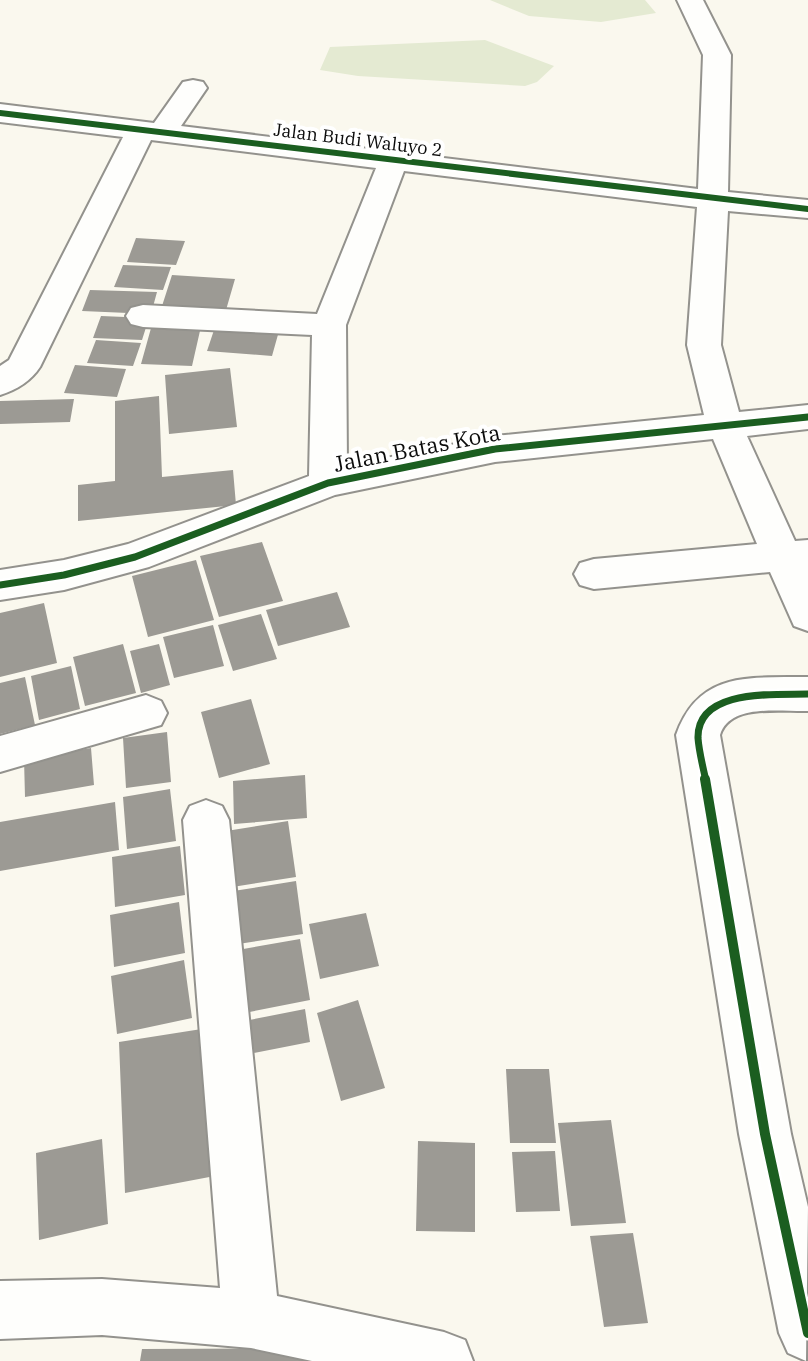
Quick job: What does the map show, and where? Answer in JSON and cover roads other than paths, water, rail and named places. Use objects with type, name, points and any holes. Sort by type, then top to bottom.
[{"type":"street","points":[[690,0],[717,55],[713,200],[704,345],[725,426],[796,555],[808,615]]},
{"type":"street","points":[[0,383],[23,367],[151,131],[193,88]]},
{"type":"street","name":"Jalan Budi Waluyo 2","points":[[0,113],[808,209]]},
{"type":"street","points":[[328,483],[329,325],[393,161]]},
{"type":"street","points":[[143,316],[329,325]]},
{"type":"street","name":"Jalan Batas Kota","points":[[0,585],[64,575],[135,557],[328,483],[495,449],[808,417]]},
{"type":"street","points":[[594,574],[796,555]]},
{"type":"street","points":[[808,694],[727,699],[708,709],[700,723],[698,735],[765,1134],[808,1333]]},
{"type":"street","points":[[0,754],[146,713]]},
{"type":"street","points":[[206,820],[251,1319]]},
{"type":"street","points":[[0,1310],[102,1307],[251,1319],[444,1361]]}]
